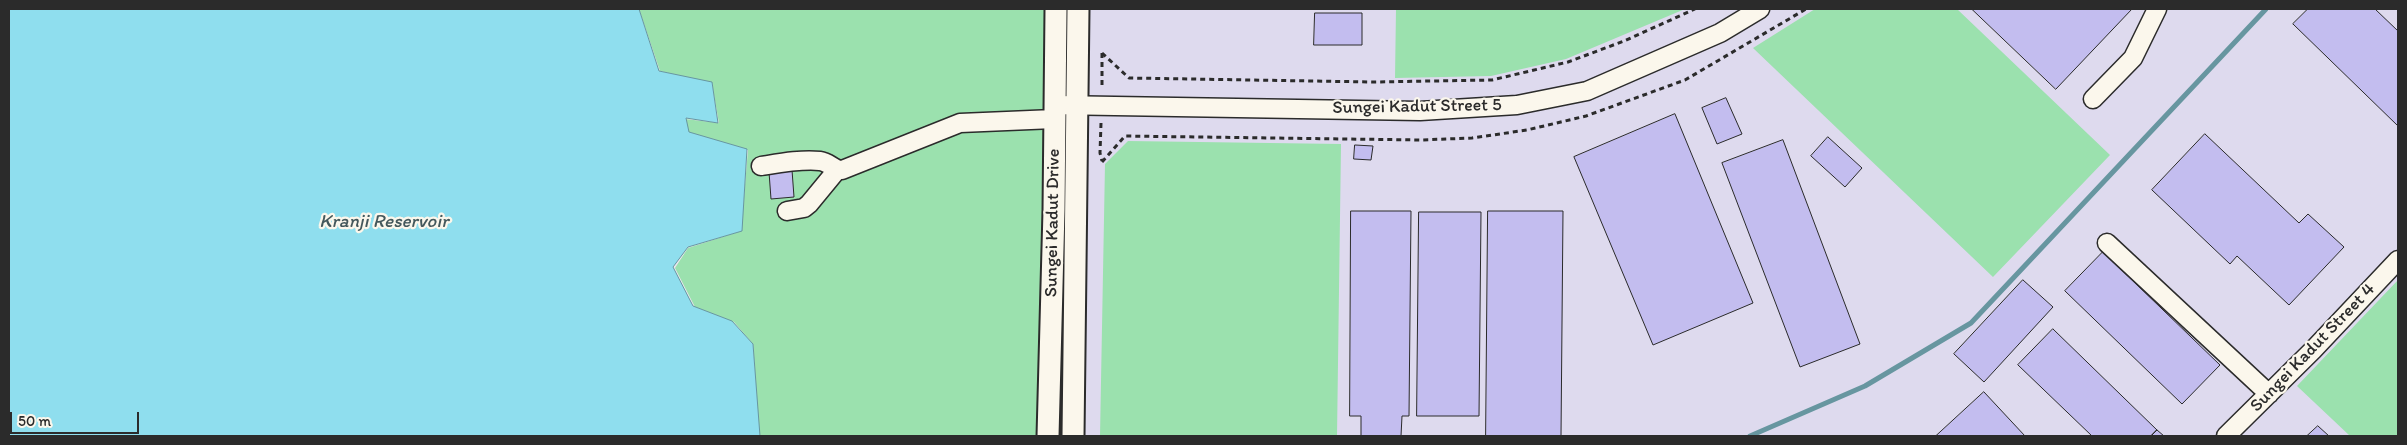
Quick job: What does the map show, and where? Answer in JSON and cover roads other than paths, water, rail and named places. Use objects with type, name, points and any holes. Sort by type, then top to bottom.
[{"type":"main road","name":"Sungei Kadut Drive","points":[[1048,436],[1054,210],[1056,9]]},
{"type":"main road","name":"Sungei Kadut Drive","points":[[1073,436],[1078,9]]},
{"type":"street","name":"Sungei Kadut Street 5","points":[[837,170],[850,168],[960,123],[1054,112],[1076,106],[1420,111],[1517,105],[1587,91],[1720,33],[1760,9]]},
{"type":"street","points":[[2093,98],[2133,58],[2157,9]]},
{"type":"street","points":[[760,166],[810,160],[825,162],[837,170],[809,204],[804,208],[787,211]]},
{"type":"street","points":[[2107,243],[2269,394]]},
{"type":"street","name":"Sungei Kadut Street 4","points":[[2226,436],[2398,260]]},
{"type":"water","name":"Kranji Reservoir","points":[[9,9],[639,9],[659,71],[712,82],[718,123],[686,118],[689,132],[747,149],[742,231],[688,247],[673,267],[693,306],[732,321],[753,344],[760,436],[9,436]]},
{"type":"waterway","points":[[1750,436],[1865,386],[1971,323],[2266,9]]}]
